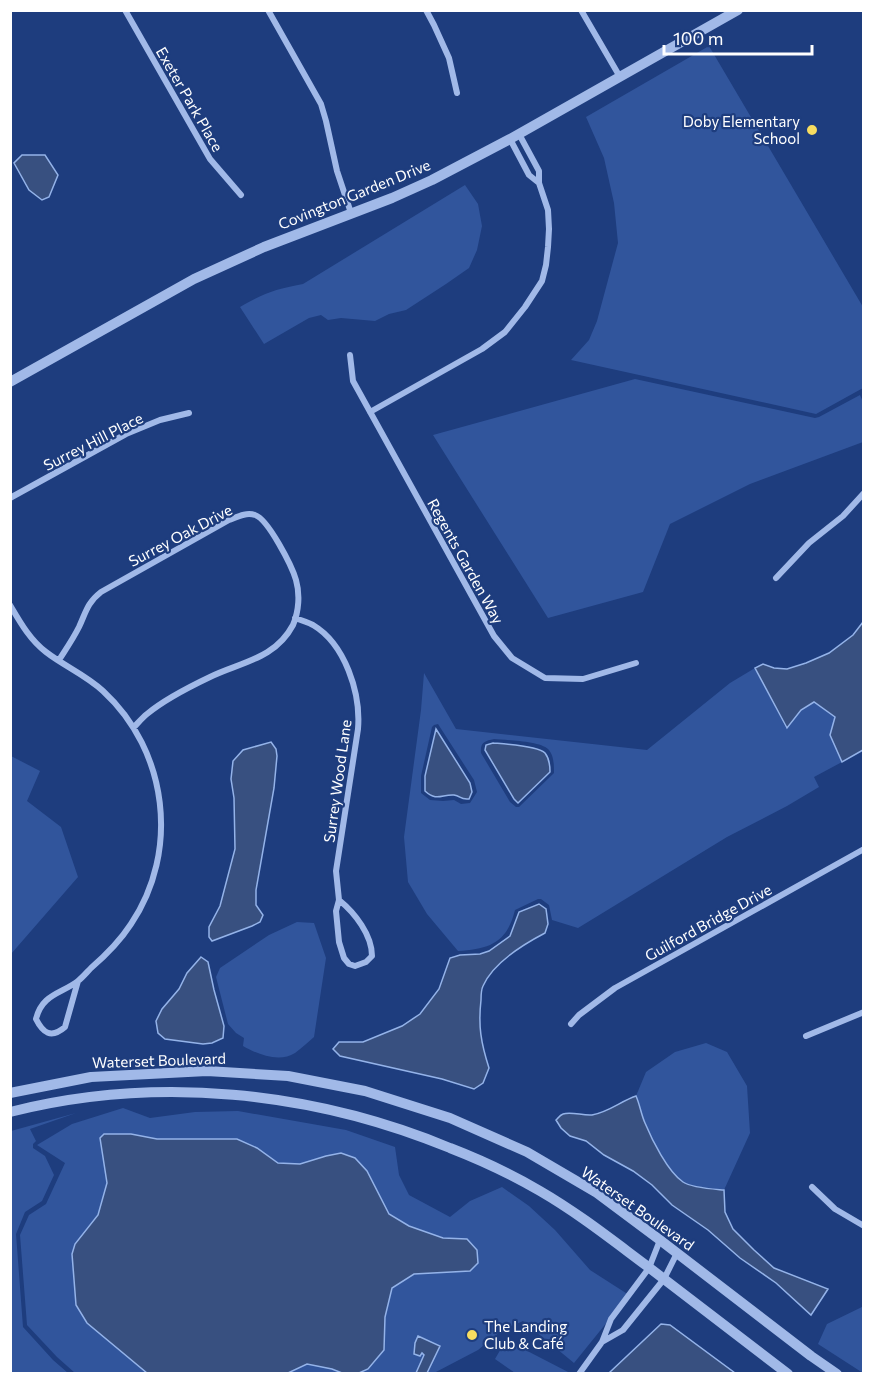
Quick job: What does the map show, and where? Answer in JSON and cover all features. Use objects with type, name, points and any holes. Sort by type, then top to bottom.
[{"type":"street","name":"Exeter Park Place","points":[[126,10],[210,159],[241,195]]},
{"type":"street","points":[[268,10],[321,104],[337,171],[351,213]]},
{"type":"street","points":[[426,10],[448,58],[457,93]]},
{"type":"street","points":[[581,10],[620,77]]},
{"type":"street","name":"Covington Garden Drive","points":[[10,382],[194,279],[264,247],[412,190],[471,161],[738,10]]},
{"type":"street","points":[[514,137],[529,175],[538,183]]},
{"type":"street","points":[[370,412],[482,349],[505,332],[542,281],[548,247],[548,210],[538,183],[539,171],[514,137]]},
{"type":"street","name":"Regents Garden Way","points":[[350,355],[353,381],[494,636],[512,658],[545,678],[583,679],[636,663]]},
{"type":"street","name":"Surrey Hill Place","points":[[10,498],[126,434],[160,420],[189,413]]},
{"type":"street","points":[[776,578],[809,543],[843,516],[864,493]]},
{"type":"street","name":"Surrey Oak Drive","points":[[59,660],[80,626],[88,605],[94,597],[229,520],[250,514],[258,516],[265,523],[291,567],[298,592],[296,618]]},
{"type":"street","points":[[10,605],[32,639],[47,653],[102,690],[134,727],[152,769],[162,809],[157,867],[151,886],[131,925],[116,944],[78,981],[41,1004],[36,1019],[44,1031],[49,1034],[55,1033],[65,1027],[78,981]]},
{"type":"street","points":[[134,727],[147,714],[184,690],[267,653],[277,646],[296,618]]},
{"type":"street","name":"Surrey Wood Lane","points":[[296,618],[312,624],[331,643],[348,670],[356,697],[359,719],[336,871],[339,900],[336,911],[344,958],[349,964],[360,965],[372,956],[372,945],[350,909],[339,900]]},
{"type":"street","name":"Guilford Bridge Drive","points":[[571,1024],[579,1015],[615,988],[864,849]]},
{"type":"street","points":[[806,1036],[864,1012]]},
{"type":"street","name":"Waterset Boulevard","points":[[10,1093],[92,1077],[207,1071],[288,1076],[365,1091],[450,1118],[527,1152],[597,1193],[837,1374]]},
{"type":"street","points":[[10,1112],[76,1098],[194,1092],[275,1099],[318,1106],[425,1137],[488,1163],[579,1215],[788,1374]]},
{"type":"street","points":[[812,1187],[835,1209],[864,1226]]},
{"type":"street","points":[[579,1374],[602,1342],[611,1319],[649,1268],[660,1240]]},
{"type":"street","points":[[602,1342],[623,1330],[664,1279],[677,1253]]},
{"type":"shaded area","points":[[709,46],[863,307],[863,388],[816,414],[571,360],[589,340],[597,321],[618,243],[614,203],[604,158],[586,117]]},
{"type":"shaded area","points":[[22,155],[45,155],[58,175],[49,197],[42,200],[29,190],[14,163]]},
{"type":"shaded area","points":[[465,185],[478,204],[482,226],[477,250],[469,268],[406,310],[389,314],[375,321],[341,318],[328,320],[321,315],[309,318],[264,344],[240,307],[270,292],[303,284]]},
{"type":"shaded area","points":[[635,379],[815,418],[860,395],[863,402],[863,442],[750,484],[670,524],[643,592],[548,618],[433,435]]},
{"type":"shaded area","points":[[863,622],[863,750],[842,762],[830,735],[835,717],[814,702],[801,710],[787,728],[755,668],[763,664],[787,669],[806,663],[829,653],[853,635]]},
{"type":"shaded area","points":[[755,668],[786,728],[801,710],[814,702],[836,718],[830,735],[842,762],[814,777],[819,787],[727,837],[578,928],[552,920],[549,905],[538,899],[515,910],[507,930],[495,942],[488,946],[458,951],[427,914],[408,882],[404,837],[424,673],[456,729],[647,750],[730,683]],"holes":[[[438,724],[474,780],[477,792],[470,803],[430,800],[421,793],[421,776],[432,727]],[[488,740],[538,744],[548,749],[551,754],[554,773],[519,807],[510,802],[481,753],[481,746]]]},
{"type":"shaded area","points":[[436,729],[470,783],[472,792],[469,799],[454,795],[436,797],[425,791],[425,776]]},
{"type":"shaded area","points":[[271,742],[276,749],[277,756],[274,788],[256,890],[256,905],[263,915],[260,922],[212,941],[209,937],[209,927],[220,906],[235,849],[234,798],[231,779],[233,761],[243,750]]},
{"type":"shaded area","points":[[493,743],[535,749],[545,753],[547,757],[550,772],[518,803],[485,750],[486,745]]},
{"type":"shaded area","points":[[11,756],[40,771],[27,801],[61,827],[78,877],[11,954]]},
{"type":"shaded area","points":[[539,904],[546,909],[548,924],[545,933],[501,962],[482,988],[480,1026],[489,1068],[483,1083],[474,1089],[442,1079],[340,1056],[333,1049],[339,1042],[363,1042],[402,1026],[420,1014],[439,989],[450,958],[489,951],[510,936],[519,912]]},
{"type":"shaded area","points":[[297,922],[314,923],[326,958],[314,1037],[289,1056],[268,1056],[243,1046],[244,1038],[228,1024],[216,977],[220,968],[269,935]]},
{"type":"shaded area","points":[[201,957],[208,962],[224,1026],[223,1038],[203,1044],[165,1039],[158,1033],[156,1021],[162,1009],[179,989],[187,973]]},
{"type":"shaded area","points":[[706,1043],[727,1052],[747,1086],[750,1133],[724,1190],[692,1186],[677,1177],[652,1138],[636,1096],[646,1072],[675,1052]]},
{"type":"shaded area","points":[[636,1096],[652,1138],[677,1177],[692,1186],[724,1190],[725,1212],[733,1229],[754,1250],[774,1268],[828,1289],[811,1315],[776,1283],[672,1205],[652,1185],[586,1141],[570,1136],[556,1120],[566,1113],[598,1114]]},
{"type":"shaded area","points":[[123,1108],[150,1118],[195,1112],[238,1111],[346,1130],[395,1147],[399,1175],[409,1195],[450,1217],[470,1201],[502,1187],[529,1206],[555,1230],[590,1270],[629,1295],[574,1363],[523,1321],[501,1331],[478,1350],[434,1373],[75,1373],[27,1325],[20,1235],[29,1215],[46,1204],[65,1163],[37,1145],[72,1124]]},
{"type":"shaded area","points":[[76,1113],[30,1129],[36,1141],[33,1148],[45,1156],[54,1175],[42,1201],[25,1212],[16,1234],[23,1327],[68,1373],[11,1373],[11,1131]]},
{"type":"shaded area","points":[[104,1134],[131,1134],[157,1139],[237,1139],[257,1148],[278,1163],[300,1164],[341,1153],[355,1158],[367,1171],[389,1214],[409,1226],[443,1238],[467,1239],[477,1250],[478,1263],[470,1271],[414,1274],[392,1288],[385,1317],[384,1350],[368,1369],[359,1373],[342,1373],[307,1364],[288,1373],[147,1373],[87,1323],[76,1305],[72,1254],[75,1244],[98,1215],[107,1183],[100,1138]]},
{"type":"shaded area","points":[[864,1307],[863,1373],[818,1344],[827,1324]]},
{"type":"shaded area","points":[[661,1324],[670,1325],[735,1373],[609,1373]]},
{"type":"shaded area","points":[[418,1336],[440,1346],[427,1373],[416,1373],[424,1355],[414,1354]]},
{"type":"shaded area","points":[[506,1340],[570,1373],[515,1373],[495,1359]]},
{"type":"place","name":"Doby Elementary School","points":[[812,130]]},
{"type":"place","name":"The Landing Club & Café","points":[[472,1335]]}]
